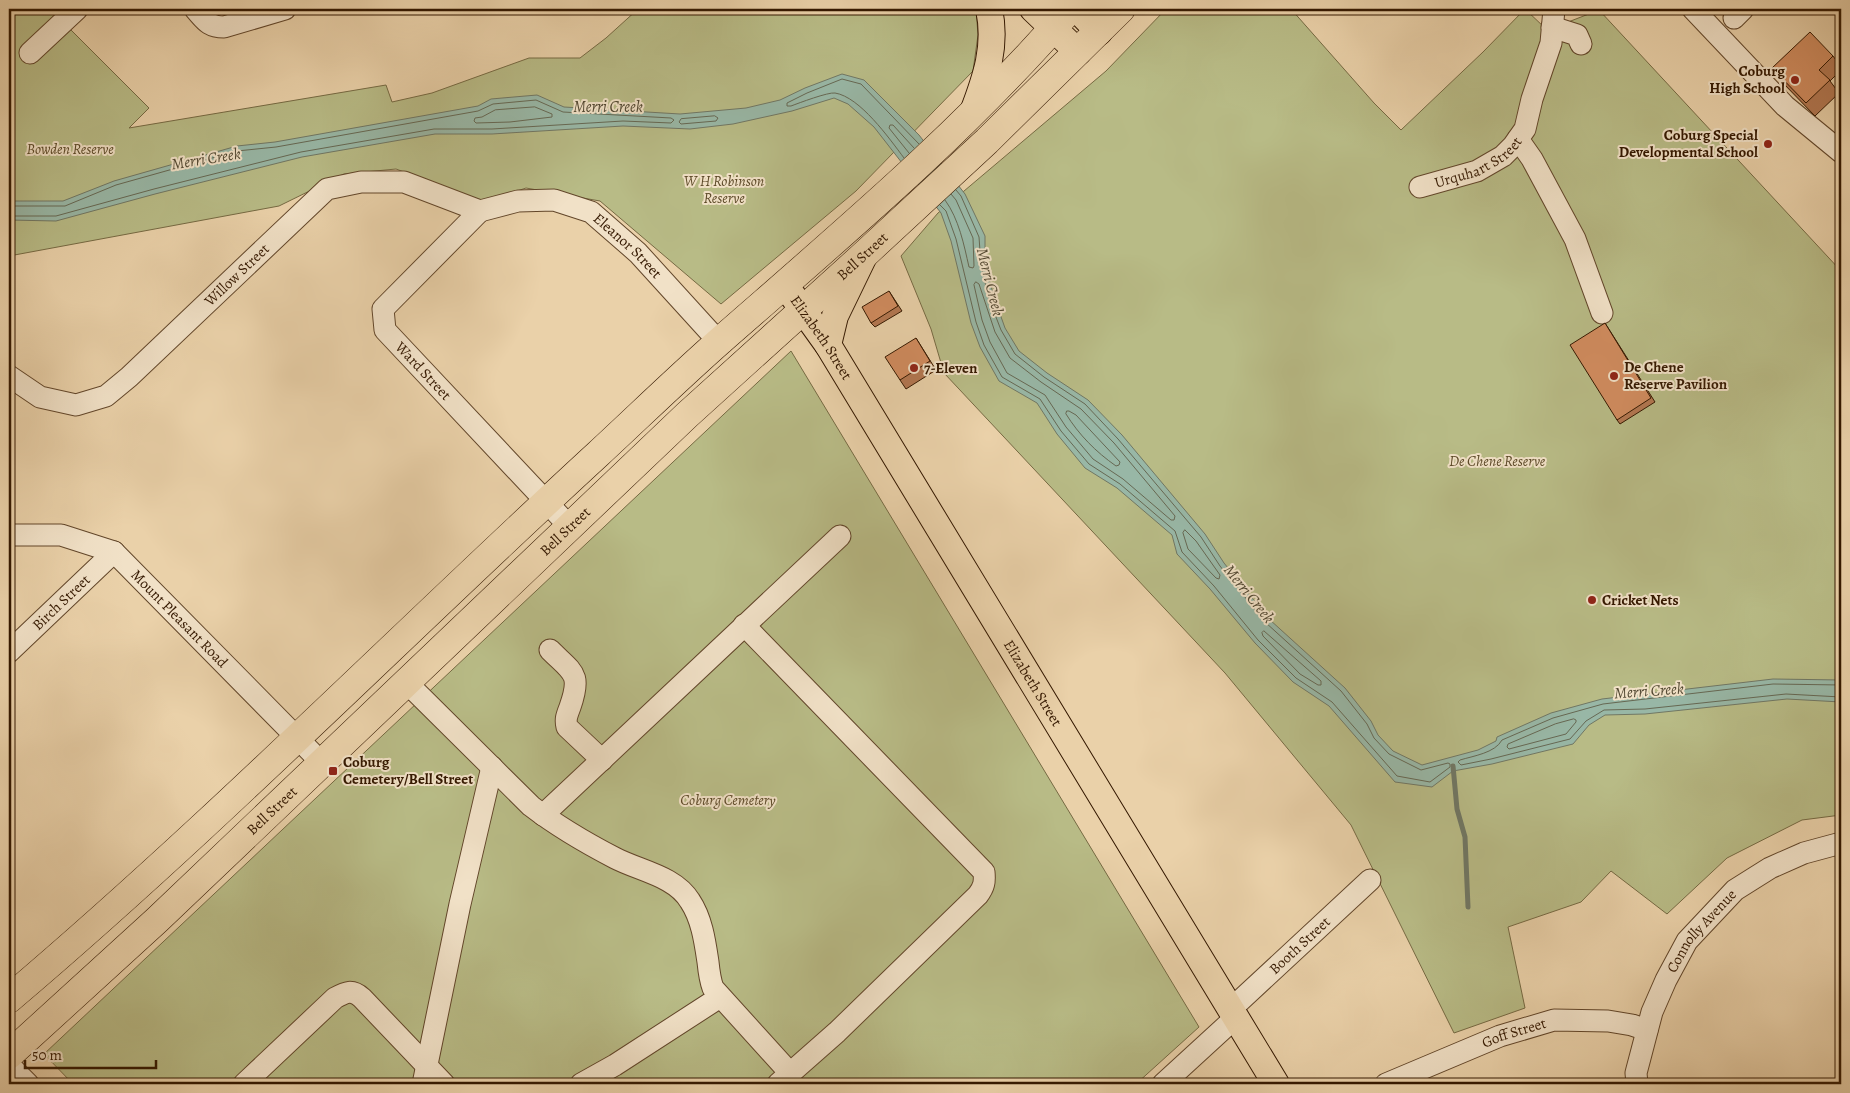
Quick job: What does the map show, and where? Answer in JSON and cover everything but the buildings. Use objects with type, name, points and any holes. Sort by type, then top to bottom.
[{"type":"highway","name":"Bell Street","points":[[9,1055],[130,946],[687,415],[919,204],[1122,9]]},
{"type":"highway","name":"Bell Street","points":[[9,999],[81,938],[298,738],[546,501],[719,342],[898,184],[968,117],[1039,45],[1062,18]]},
{"type":"main road","points":[[968,117],[987,75],[991,56],[993,32],[989,9]]},
{"type":"main road","points":[[1033,9],[1062,18],[1078,52]]},
{"type":"main road","points":[[1077,9],[1099,32]]},
{"type":"main road","points":[[828,345],[835,316],[866,253]]},
{"type":"main road","name":"Elizabeth Street","points":[[785,285],[828,345],[1276,1084]]},
{"type":"street","points":[[30,53],[77,9]]},
{"type":"street","points":[[194,9],[206,22],[214,27],[224,27],[285,9]]},
{"type":"street","points":[[1692,9],[1785,106],[1841,152]]},
{"type":"street","points":[[1553,18],[1577,34],[1581,44]]},
{"type":"street","name":"Urquhart Street","points":[[1420,187],[1477,171],[1503,156],[1518,139],[1525,129],[1532,99],[1551,43],[1553,18]]},
{"type":"street","points":[[1518,139],[1532,159],[1575,239],[1602,312]]},
{"type":"street","name":"Willow Street","points":[[9,376],[40,397],[76,405],[106,396],[129,377],[327,189],[361,182],[404,182],[480,211]]},
{"type":"street","name":"Eleanor Street","points":[[480,211],[518,201],[554,200],[591,212],[638,253],[719,342]]},
{"type":"street","name":"Ward Street","points":[[480,211],[383,309],[386,330],[570,527]]},
{"type":"street","name":"Mount Pleasant Road","points":[[9,535],[61,534],[114,552],[322,763]]},
{"type":"street","points":[[543,815],[840,536]]},
{"type":"street","name":"Birch Street","points":[[9,652],[114,552]]},
{"type":"street","points":[[407,684],[543,815],[607,854],[671,882],[685,894],[698,917],[704,936],[710,980],[720,997],[784,1079],[837,1032],[978,896],[984,886],[985,878],[984,872],[744,625]]},
{"type":"street","points":[[550,650],[573,674],[576,680],[566,720],[567,727],[602,760]]},
{"type":"street","points":[[426,1076],[460,904],[492,767]]},
{"type":"street","name":"Connolly Avenue","points":[[1637,1084],[1636,1073],[1647,1030],[1666,980],[1687,942],[1735,890],[1770,868],[1787,860],[1804,853],[1841,843]]},
{"type":"street","name":"Booth Street","points":[[1163,1084],[1370,880]]},
{"type":"street","points":[[244,1084],[335,998],[344,992],[351,991],[357,993],[362,998],[426,1076],[444,1084]]},
{"type":"street","points":[[581,1084],[623,1060],[720,997]]},
{"type":"street","name":"Goff Street","points":[[1386,1084],[1500,1036],[1554,1020],[1608,1022],[1632,1025],[1647,1030]]},
{"type":"street","points":[[9,1064],[28,1084]]},
{"type":"green space","points":[[9,9],[50,9],[149,108],[129,128],[386,85],[392,102],[432,93],[529,58],[580,58],[606,38],[638,9],[976,9],[978,35],[973,71],[856,191],[721,304],[600,201],[526,188],[485,202],[396,169],[344,174],[279,206],[9,256]]},
{"type":"green space","name":"De Chene Reserve","points":[[1166,9],[1291,9],[1374,103],[1401,130],[1525,9],[1545,28],[1563,24],[1599,10],[1841,271],[1841,815],[1802,820],[1727,858],[1667,914],[1611,871],[1581,902],[1508,927],[1525,1008],[1454,1033],[1351,825],[1225,673],[944,373],[931,329],[901,256],[938,213],[1106,71]]},
{"type":"green space","name":"Coburg Cemetery","points":[[791,351],[1199,1027],[1136,1084],[73,1084],[44,1054]]},
{"type":"water","name":"Merri Creek","points":[[842,74],[864,80],[919,135],[965,194],[985,236],[985,264],[994,297],[1005,328],[1019,351],[1047,373],[1088,400],[1122,435],[1205,534],[1224,563],[1269,619],[1345,688],[1371,721],[1378,735],[1393,751],[1422,765],[1478,750],[1496,741],[1497,737],[1551,713],[1602,699],[1773,679],[1841,680],[1841,702],[1787,699],[1645,714],[1605,715],[1589,725],[1573,744],[1492,764],[1453,771],[1432,787],[1395,782],[1329,706],[1293,682],[1255,643],[1210,589],[1177,554],[1172,535],[1117,488],[1085,468],[1057,434],[1037,403],[999,381],[980,347],[971,323],[951,241],[941,213],[874,127],[848,104],[834,98],[792,111],[733,124],[690,129],[623,126],[492,134],[435,134],[302,157],[56,221],[9,220],[9,201],[63,201],[114,181],[237,146],[275,142],[478,106],[491,99],[537,95],[564,107],[680,114],[746,108],[780,100]]},
{"type":"waterway","points":[[1453,766],[1457,809],[1465,837],[1468,907]]},
{"type":"place","name":"Coburg High School","points":[[1795,80]]},
{"type":"place","name":"Coburg Special Developmental School","points":[[1768,144]]},
{"type":"place","name":"7-Eleven","points":[[914,368]]},
{"type":"place","name":"De Chene Reserve Pavilion","points":[[1614,376]]},
{"type":"place","name":"Cricket Nets","points":[[1592,600]]},
{"type":"place","name":"Coburg Cemetery/Bell Street","points":[[333,771]]},
{"type":"park label","name":"Bowden Reserve","points":[[70,149]]},
{"type":"park label","name":"W H Robinson Reserve","points":[[724,190]]}]
